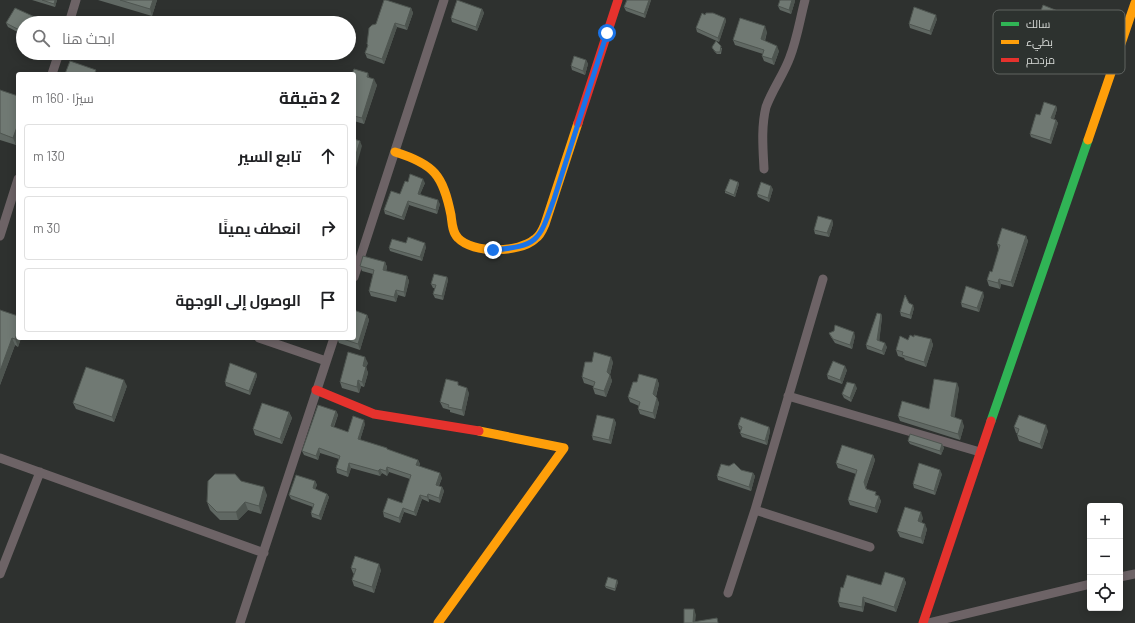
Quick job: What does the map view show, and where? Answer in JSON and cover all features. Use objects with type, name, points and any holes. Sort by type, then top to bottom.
[{"type":"street","points":[[71,16],[76,0]]},
{"type":"street","points":[[356,271],[444,0]]},
{"type":"street","points":[[395,152],[417,160],[430,167],[442,181],[447,193],[454,230],[459,238],[472,246],[493,250],[523,246],[535,241],[545,224],[554,199],[618,0]]},
{"type":"street","points":[[764,169],[764,117],[767,106],[790,58],[805,0]]},
{"type":"street","points":[[1125,32],[1135,3]]},
{"type":"street","points":[[53,72],[57,60]]},
{"type":"street","points":[[923,623],[980,452],[1110,74]]},
{"type":"street","points":[[0,236],[4,212],[16,184]]},
{"type":"street","points":[[728,593],[822,279]]},
{"type":"street","points":[[265,340],[326,361]]},
{"type":"street","points":[[240,623],[333,340]]},
{"type":"street","points":[[316,390],[374,414],[495,434],[564,448],[438,623]]},
{"type":"street","points":[[788,396],[980,452]]},
{"type":"street","points":[[0,458],[264,553]]},
{"type":"street","points":[[0,574],[40,472]]},
{"type":"street","points":[[754,510],[870,547]]},
{"type":"street","points":[[1123,576],[1135,574]]},
{"type":"street","points":[[928,623],[1087,585]]},
{"type":"building","points":[[42,0],[55,0],[54,4]]},
{"type":"building","points":[[120,0],[153,0],[150,9]]},
{"type":"building","points":[[384,0],[411,8],[405,26],[395,23],[382,59],[365,53],[368,45],[369,28],[376,24]]},
{"type":"building","points":[[457,0],[482,9],[476,27],[451,18]]},
{"type":"building","points":[[627,0],[649,0],[644,14],[624,7]]},
{"type":"building","points":[[780,0],[792,0],[789,10],[778,6]]},
{"type":"building","points":[[1043,5],[1055,10],[1041,10]]},
{"type":"building","points":[[914,7],[936,15],[930,31],[909,24]]},
{"type":"building","points":[[15,8],[33,16],[16,16],[16,28],[6,23]]},
{"type":"building","points":[[702,13],[705,15],[706,13],[713,13],[725,18],[718,38],[696,28]]},
{"type":"building","points":[[740,18],[765,26],[761,39],[777,46],[772,59],[762,56],[764,50],[733,40]]},
{"type":"building","points":[[716,41],[721,46],[720,52],[716,52],[712,47]]},
{"type":"building","points":[[574,56],[586,60],[583,71],[571,66]]},
{"type":"building","points":[[70,61],[96,70],[95,72],[66,72]]},
{"type":"building","points":[[354,69],[368,73],[367,77],[374,79],[362,118],[356,116],[356,72],[353,72]]},
{"type":"building","points":[[0,90],[16,95],[16,130],[13,138],[0,133]]},
{"type":"building","points":[[1044,102],[1056,106],[1051,118],[1056,120],[1050,140],[1030,134],[1036,114],[1040,115]]},
{"type":"building","points":[[356,140],[360,141],[356,154]]},
{"type":"building","points":[[410,174],[423,179],[418,194],[438,200],[436,210],[408,201],[402,217],[384,210],[391,191],[400,194],[405,181],[408,182]]},
{"type":"building","points":[[730,179],[738,182],[734,195],[725,191]]},
{"type":"building","points":[[761,182],[771,186],[768,198],[757,194]]},
{"type":"building","points":[[818,216],[832,220],[827,233],[814,230]]},
{"type":"building","points":[[1002,228],[1026,236],[1011,282],[999,279],[998,283],[987,280],[990,271],[992,272],[1000,245],[997,244]]},
{"type":"building","points":[[408,237],[425,243],[420,257],[389,248],[392,239],[406,243]]},
{"type":"building","points":[[363,256],[385,262],[383,270],[407,276],[404,292],[396,290],[394,297],[369,291],[374,270],[360,266]]},
{"type":"building","points":[[434,274],[447,277],[442,296],[433,294],[436,285],[431,284]]},
{"type":"building","points":[[966,286],[983,292],[977,308],[961,303]]},
{"type":"building","points":[[905,295],[909,303],[913,305],[910,315],[900,312]]},
{"type":"building","points":[[0,310],[16,315],[16,337],[15,339],[12,338],[0,371]]},
{"type":"building","points":[[356,311],[367,315],[358,344],[346,340],[356,340]]},
{"type":"building","points":[[877,313],[881,314],[877,340],[885,343],[882,351],[866,345]]},
{"type":"building","points":[[835,325],[854,332],[850,345],[833,339],[829,333],[834,331]]},
{"type":"building","points":[[910,335],[914,337],[914,335],[931,339],[924,362],[902,355],[903,352],[896,350],[900,336],[908,340]]},
{"type":"building","points":[[348,352],[365,357],[363,366],[366,367],[362,382],[358,380],[357,387],[340,382]]},
{"type":"building","points":[[594,352],[611,357],[607,372],[610,375],[604,391],[593,388],[595,382],[582,377],[585,362],[592,362]]},
{"type":"building","points":[[833,361],[845,366],[840,380],[827,375]]},
{"type":"building","points":[[230,363],[256,373],[249,391],[225,382]]},
{"type":"building","points":[[86,367],[124,380],[112,417],[73,403]]},
{"type":"building","points":[[639,374],[657,379],[653,394],[657,398],[653,413],[638,409],[640,402],[628,397],[633,382],[637,382]]},
{"type":"building","points":[[446,379],[458,382],[458,385],[467,388],[462,410],[448,407],[449,405],[440,402]]},
{"type":"building","points":[[934,379],[957,383],[951,416],[962,420],[958,434],[898,416],[902,401],[929,409]]},
{"type":"building","points":[[847,382],[855,384],[850,398],[842,394]]},
{"type":"building","points":[[262,403],[289,412],[280,439],[253,429]]},
{"type":"building","points":[[318,405],[336,411],[331,426],[348,432],[353,416],[364,420],[358,439],[418,460],[416,465],[440,473],[436,485],[442,487],[439,498],[428,494],[427,497],[420,495],[414,512],[403,508],[399,518],[383,512],[388,498],[402,503],[411,475],[387,467],[386,471],[380,469],[378,471],[349,463],[347,472],[336,468],[340,456],[319,448],[316,456],[302,451]]},
{"type":"building","points":[[597,415],[614,419],[609,440],[592,436]]},
{"type":"building","points":[[1019,415],[1046,425],[1040,444],[1017,435],[1019,429],[1014,427]]},
{"type":"building","points":[[741,417],[769,427],[765,441],[740,433],[742,427],[738,425]]},
{"type":"building","points":[[910,434],[942,444],[940,451],[908,441]]},
{"type":"building","points":[[842,445],[873,455],[864,482],[866,489],[876,492],[875,495],[879,496],[875,508],[848,500],[857,470],[836,463]]},
{"type":"building","points":[[734,463],[741,470],[753,473],[749,487],[717,476],[721,464],[729,466]]},
{"type":"building","points":[[919,463],[940,470],[934,491],[913,484]]},
{"type":"building","points":[[215,474],[235,474],[241,481],[264,487],[259,506],[245,502],[236,512],[217,512],[207,502],[208,481]]},
{"type":"building","points":[[296,475],[315,481],[313,488],[327,494],[319,516],[311,513],[314,504],[289,495]]},
{"type":"building","points":[[905,507],[921,512],[918,521],[925,524],[921,538],[897,531]]},
{"type":"building","points":[[355,556],[379,564],[372,587],[352,580],[356,569],[351,568]]},
{"type":"building","points":[[885,572],[904,578],[894,607],[863,597],[862,607],[838,602],[841,587],[843,588],[847,575],[881,585]]},
{"type":"building","points":[[608,577],[617,580],[615,589],[605,586]]},
{"type":"building","points":[[684,609],[694,609],[693,622],[717,618],[718,623],[684,623]]},
{"type":"traffic: fast","points":[[991,421],[1088,140]]},
{"type":"traffic: slow","points":[[1125,32],[1135,3]]},
{"type":"traffic: slow","points":[[1088,140],[1111,74]]},
{"type":"traffic: slow","points":[[395,152],[419,161],[435,173],[448,201],[453,230],[458,238],[474,247],[496,250],[508,249],[528,244],[537,238],[541,232],[545,224],[578,123]]},
{"type":"traffic: slow","points":[[438,623],[564,448],[479,431]]},
{"type":"traffic: jam","points":[[578,123],[618,0]]},
{"type":"traffic: jam","points":[[316,390],[374,414],[479,431]]},
{"type":"traffic: jam","points":[[923,623],[991,421]]},
{"type":"route","points":[[493,250],[510,249],[523,246],[535,241],[540,234],[554,199],[607,33]]}]
